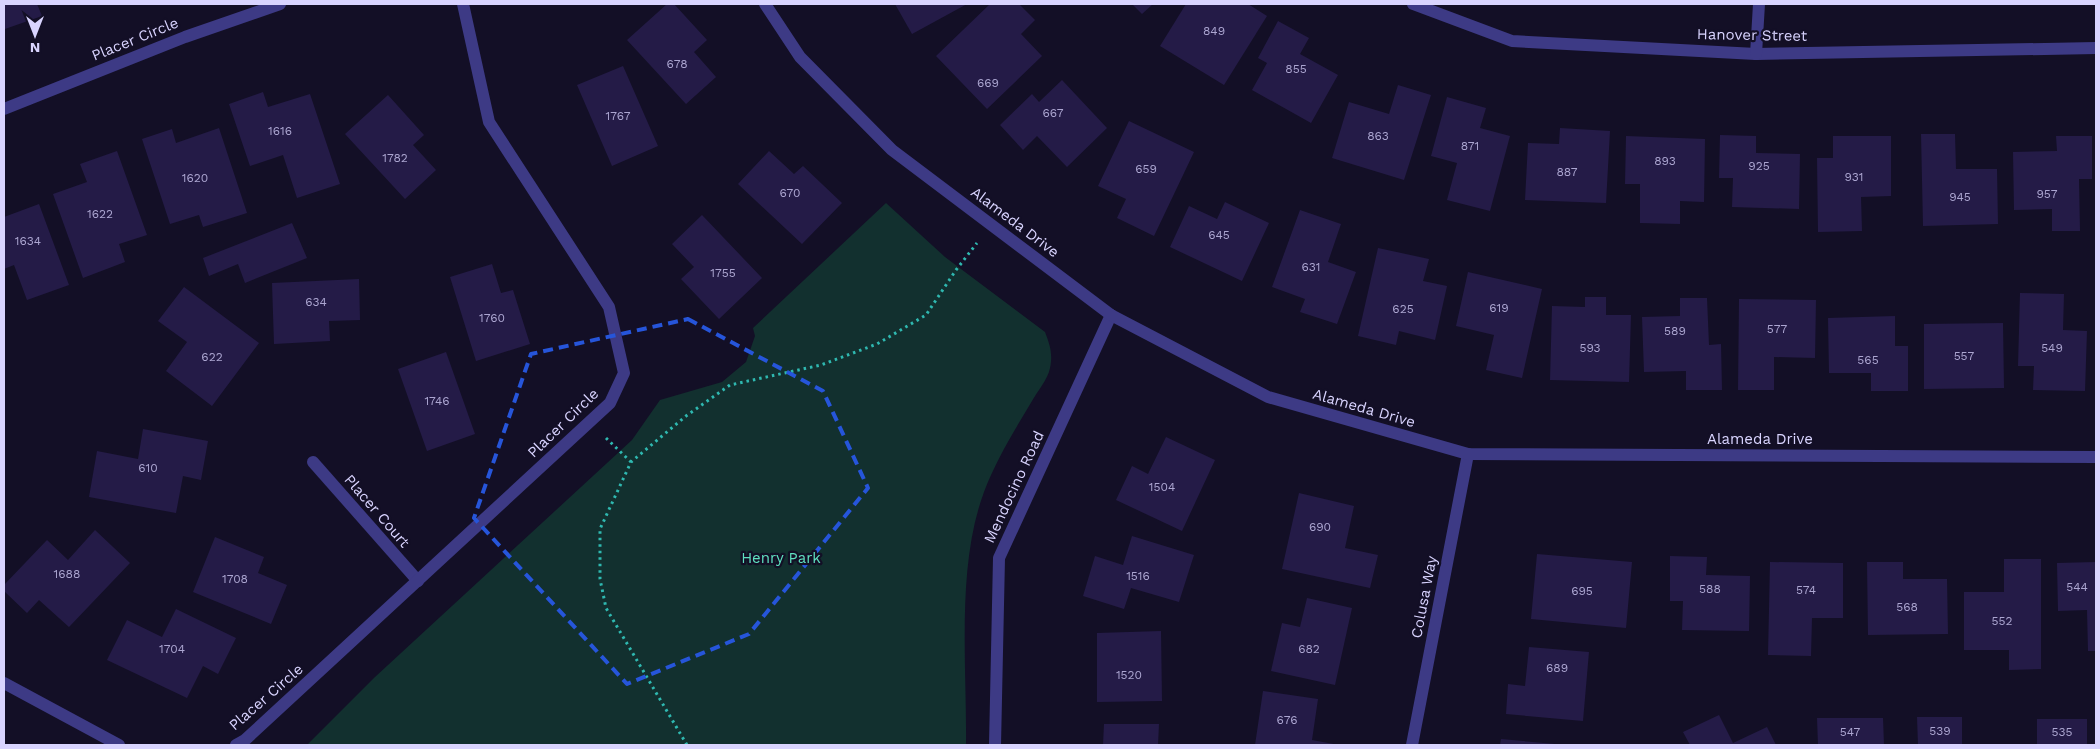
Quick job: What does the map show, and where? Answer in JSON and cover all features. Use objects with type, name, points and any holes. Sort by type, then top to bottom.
[{"type":"street","name":"Placer Circle","points":[[4,110],[185,36],[280,4]]},
{"type":"street","name":"Placer Circle","points":[[236,745],[246,740],[610,403],[624,373],[608,307],[489,122],[463,4]]},
{"type":"street","name":"Alameda Drive","points":[[765,4],[800,57],[892,150],[1112,315],[1268,397],[1468,454],[2096,457]]},
{"type":"street","name":"Hanover Street","points":[[1413,4],[1512,40],[1756,54],[2096,48]]},
{"type":"street","points":[[1756,54],[1759,4]]},
{"type":"street","name":"Mendocino Road","points":[[995,745],[999,558],[1112,315]]},
{"type":"street","name":"Colusa Way","points":[[1412,745],[1468,454]]},
{"type":"street","name":"Placer Court","points":[[313,462],[418,582]]},
{"type":"street","points":[[4,683],[120,745]]},
{"type":"path","points":[[687,745],[606,608],[600,579],[600,529],[631,462],[686,416],[730,385],[821,365],[877,344],[926,315],[960,264],[991,224]]},
{"type":"path","points":[[588,422],[631,462]]},
{"type":"highlighted area","points":[[688,319],[823,391],[868,488],[749,634],[627,684],[474,518],[531,354]]},
{"type":"green space","name":"Henry Park","points":[[886,203],[945,257],[1045,332],[1050,350],[1051,363],[1047,377],[994,468],[975,521],[966,584],[966,745],[307,745],[375,677],[632,440],[660,400],[722,382],[746,362],[755,336],[753,328]]},
{"type":"building","points":[[4,4],[37,4],[42,16],[5,29]]},
{"type":"building","points":[[667,4],[674,4],[707,40],[694,52],[716,77],[686,104],[627,40]]},
{"type":"building","points":[[895,4],[967,4],[912,34]]},
{"type":"building","points":[[990,4],[1019,4],[1035,20],[1021,34],[1042,56],[987,109],[936,56]]},
{"type":"building","points":[[1132,4],[1153,4],[1142,14]]},
{"type":"building","points":[[1186,4],[1248,4],[1267,16],[1224,85],[1160,46]]},
{"type":"building","points":[[1278,21],[1309,38],[1300,54],[1338,75],[1311,123],[1252,90],[1267,63],[1258,58]]},
{"type":"building","points":[[623,66],[658,146],[612,166],[577,85]]},
{"type":"building","points":[[1062,80],[1107,128],[1067,167],[1037,136],[1023,150],[1000,125],[1032,94],[1039,102]]},
{"type":"building","points":[[1398,85],[1431,95],[1404,180],[1332,158],[1349,102],[1389,114]]},
{"type":"building","points":[[263,92],[268,107],[310,94],[340,184],[297,198],[283,155],[250,166],[229,104]]},
{"type":"building","points":[[388,95],[424,135],[413,145],[436,170],[405,199],[345,134]]},
{"type":"building","points":[[1447,97],[1486,108],[1480,128],[1510,136],[1490,211],[1447,200],[1457,163],[1431,156]]},
{"type":"building","points":[[1129,121],[1194,152],[1154,236],[1117,218],[1126,199],[1098,186]]},
{"type":"building","points":[[219,128],[247,213],[203,227],[199,215],[170,224],[142,139],[172,129],[176,143]]},
{"type":"building","points":[[1560,128],[1610,131],[1606,203],[1525,200],[1528,143],[1559,144]]},
{"type":"building","points":[[1921,134],[1955,134],[1956,169],[1997,169],[1998,224],[1923,226]]},
{"type":"building","points":[[1720,135],[1756,136],[1756,153],[1800,154],[1799,209],[1732,207],[1733,178],[1719,178]]},
{"type":"building","points":[[1626,136],[1705,139],[1704,202],[1680,201],[1680,224],[1640,223],[1640,184],[1625,184]]},
{"type":"building","points":[[1833,136],[1891,136],[1891,196],[1861,197],[1862,231],[1818,232],[1817,158],[1833,158]]},
{"type":"building","points":[[2056,136],[2092,136],[2092,179],[2079,179],[2080,231],[2052,231],[2052,209],[2014,210],[2013,152],[2057,151]]},
{"type":"building","points":[[117,151],[147,235],[119,244],[125,262],[83,278],[53,194],[87,182],[80,164]]},
{"type":"building","points":[[769,151],[794,174],[803,166],[842,203],[802,244],[738,184]]},
{"type":"building","points":[[1225,202],[1269,223],[1242,281],[1170,247],[1189,206],[1217,219]]},
{"type":"building","points":[[39,204],[69,285],[27,300],[14,265],[4,269],[4,217]]},
{"type":"building","points":[[1300,210],[1341,224],[1328,262],[1356,272],[1337,324],[1300,312],[1305,299],[1272,287]]},
{"type":"building","points":[[702,215],[762,278],[719,319],[681,279],[694,267],[672,244]]},
{"type":"building","points":[[292,223],[307,258],[245,283],[238,264],[209,276],[203,258]]},
{"type":"building","points":[[1378,248],[1429,259],[1423,281],[1447,286],[1435,340],[1399,331],[1396,345],[1358,336]]},
{"type":"building","points":[[492,264],[501,293],[513,290],[530,344],[476,361],[450,277]]},
{"type":"building","points":[[1468,272],[1542,289],[1522,378],[1486,370],[1494,335],[1456,326]]},
{"type":"building","points":[[359,279],[360,320],[329,321],[330,341],[274,344],[272,283]]},
{"type":"building","points":[[184,287],[259,343],[212,406],[166,371],[187,342],[158,321]]},
{"type":"building","points":[[2020,293],[2064,294],[2063,330],[2087,331],[2085,391],[2033,390],[2034,366],[2018,366]]},
{"type":"building","points":[[1585,297],[1606,297],[1606,315],[1631,315],[1629,382],[1550,380],[1552,306],[1585,307]]},
{"type":"building","points":[[1680,298],[1707,298],[1709,345],[1721,344],[1722,390],[1686,390],[1686,371],[1644,372],[1642,317],[1680,316]]},
{"type":"building","points":[[1739,299],[1816,300],[1815,358],[1774,357],[1774,390],[1738,390]]},
{"type":"building","points":[[1895,316],[1895,346],[1908,346],[1908,391],[1871,391],[1871,373],[1829,373],[1828,318]]},
{"type":"building","points":[[2003,323],[2004,388],[1924,389],[1924,324]]},
{"type":"building","points":[[446,352],[475,434],[427,451],[398,369]]},
{"type":"building","points":[[143,429],[208,441],[201,480],[183,476],[176,513],[89,497],[97,451],[138,459]]},
{"type":"building","points":[[1166,437],[1215,460],[1182,531],[1116,500],[1132,466],[1148,474]]},
{"type":"building","points":[[1299,493],[1354,506],[1345,548],[1378,555],[1370,588],[1282,569]]},
{"type":"building","points":[[95,530],[130,563],[69,627],[39,600],[27,613],[4,591],[4,585],[47,540],[68,560]]},
{"type":"building","points":[[1132,536],[1194,555],[1179,602],[1131,588],[1124,609],[1083,596],[1095,556],[1123,565]]},
{"type":"building","points":[[215,537],[264,557],[258,573],[287,585],[271,624],[193,592]]},
{"type":"building","points":[[1537,554],[1632,562],[1626,628],[1531,619]]},
{"type":"building","points":[[1670,556],[1707,557],[1706,575],[1750,576],[1749,631],[1682,630],[1683,601],[1670,601]]},
{"type":"building","points":[[2004,559],[2041,559],[2041,669],[2009,670],[2009,650],[1964,650],[1964,592],[2004,592]]},
{"type":"building","points":[[1770,562],[1843,563],[1843,618],[1812,618],[1811,656],[1768,655]]},
{"type":"building","points":[[1867,562],[1903,562],[1903,579],[1947,579],[1948,634],[1868,635]]},
{"type":"building","points":[[2096,562],[2096,651],[2088,651],[2087,610],[2058,611],[2057,563]]},
{"type":"building","points":[[1307,598],[1352,608],[1335,685],[1271,671],[1282,623],[1300,627]]},
{"type":"building","points":[[176,609],[236,638],[218,674],[203,666],[187,698],[107,660],[127,620],[162,637]]},
{"type":"building","points":[[1161,631],[1162,701],[1097,702],[1097,633]]},
{"type":"building","points":[[1529,647],[1589,652],[1583,721],[1506,714],[1508,684],[1525,686]]},
{"type":"building","points":[[1263,691],[1318,699],[1312,740],[1339,745],[1255,745]]},
{"type":"building","points":[[1719,715],[1733,743],[1767,727],[1776,745],[1690,745],[1683,732]]},
{"type":"building","points":[[1917,717],[1962,717],[1962,745],[1918,745]]},
{"type":"building","points":[[1817,718],[1883,718],[1884,745],[1818,745]]},
{"type":"building","points":[[2037,719],[2087,719],[2087,745],[2037,745]]},
{"type":"building","points":[[1104,724],[1159,724],[1158,745],[1103,745]]},
{"type":"building","points":[[1501,739],[1555,744],[1555,745],[1500,745]]}]
